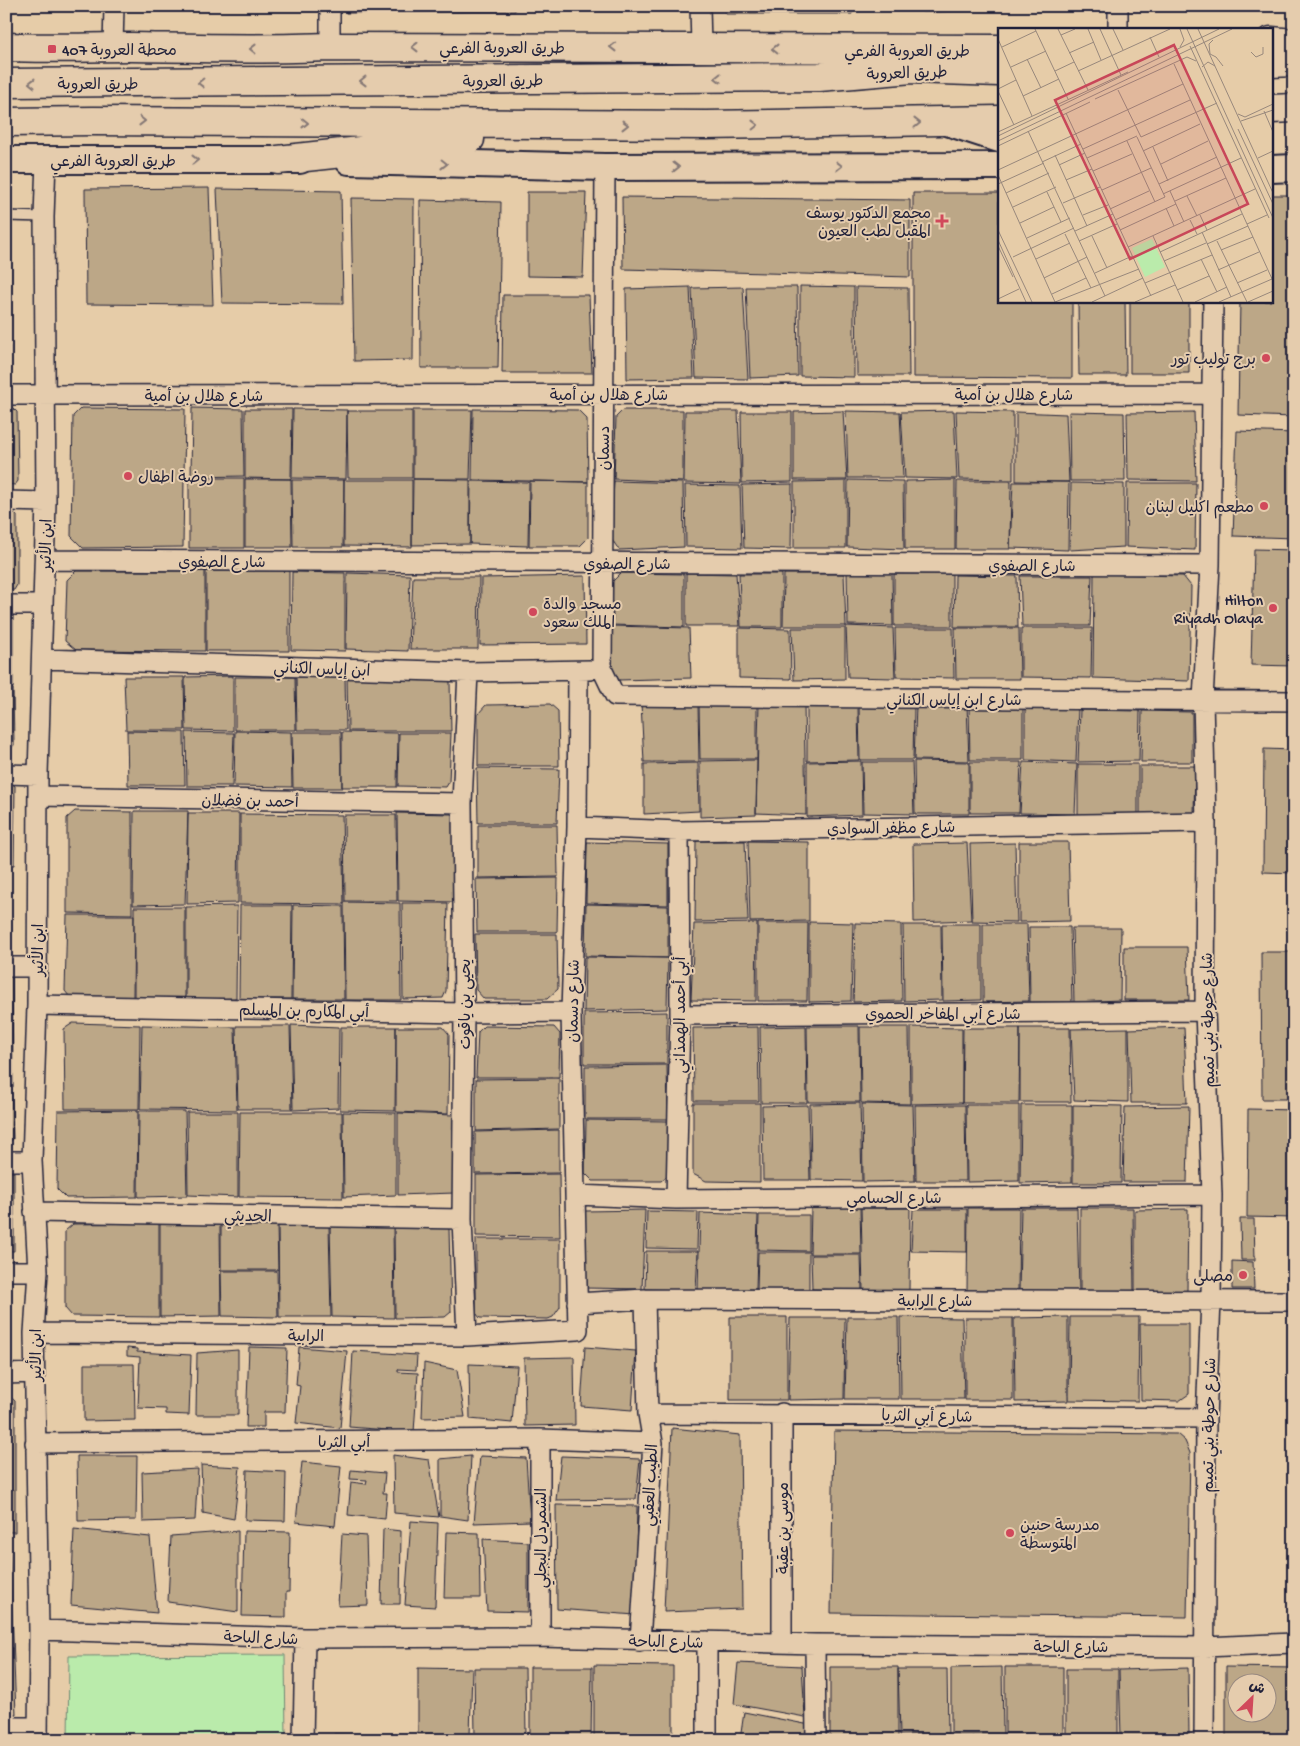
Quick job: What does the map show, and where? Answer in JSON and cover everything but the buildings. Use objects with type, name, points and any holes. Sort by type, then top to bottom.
[{"type":"main road","points":[[1272,41],[1294,43]]},
{"type":"main road","name":"طريق العروبة الفرعي","points":[[6,47],[52,49],[113,47],[278,49],[330,47],[701,47],[812,50],[998,49]]},
{"type":"main road","points":[[812,50],[878,60],[912,69]]},
{"type":"main road","points":[[1272,63],[1294,62]]},
{"type":"main road","name":"طريق العروبة","points":[[6,83],[94,84],[819,77],[912,69],[998,72]]},
{"type":"main road","points":[[1272,109],[1294,108]]},
{"type":"main road","points":[[6,122],[594,125],[998,120]]},
{"type":"main road","points":[[278,160],[594,125]]},
{"type":"street","points":[[113,47],[114,6]]},
{"type":"street","points":[[330,6],[330,47]]},
{"type":"street","points":[[700,6],[701,47]]},
{"type":"street","points":[[1118,6],[1118,28]]},
{"type":"street","points":[[947,122],[998,138]]},
{"type":"street","name":"طريق العروبة الفرعي","points":[[6,160],[278,160],[605,167],[998,166]]},
{"type":"street","name":"ابن الأثير","points":[[38,1734],[39,1630],[34,1333],[38,1272],[32,1161],[38,1005],[36,967],[38,775],[46,502],[44,217],[46,160]]},
{"type":"street","name":"دسمان","points":[[605,167],[602,669],[615,696]]},
{"type":"street","points":[[1272,169],[1294,168]]},
{"type":"street","name":"شارع حوطة بني تميم","points":[[1204,1740],[1206,1418],[1211,1301],[1212,1195],[1205,1011],[1206,822],[1203,700],[1210,565],[1213,302]]},
{"type":"street","name":"شارع هلال بن أمية","points":[[6,395],[1211,394]]},
{"type":"street","points":[[6,501],[46,502]]},
{"type":"street","name":"شارع الصفوي","points":[[45,560],[1210,565]]},
{"type":"street","points":[[6,605],[43,605]]},
{"type":"street","name":"ابن إياس الكناني","points":[[42,659],[468,672],[602,669]]},
{"type":"street","name":"شارع دسمان","points":[[578,671],[577,827],[571,1012],[578,1330]]},
{"type":"street","name":"يحيى بن ياقوت","points":[[467,1336],[462,1218],[464,1014],[462,803],[468,672]]},
{"type":"street","name":"شارع ابن إياس الكناني","points":[[615,696],[1294,701]]},
{"type":"street","points":[[6,774],[38,775]]},
{"type":"street","name":"أحمد بن فضلان","points":[[38,796],[462,803]]},
{"type":"street","name":"شارع مظفر السوادي","points":[[577,827],[679,831],[1206,822]]},
{"type":"street","name":"أبي أحمد الهمذاني","points":[[676,1199],[680,1015],[679,831]]},
{"type":"street","points":[[6,967],[36,967]]},
{"type":"street","name":"أبي المكارم بن المسلم","points":[[38,1005],[464,1014],[571,1012]]},
{"type":"street","name":"شارع أبي المفاخر الحموي","points":[[680,1015],[1205,1011]]},
{"type":"street","points":[[6,1160],[32,1161]]},
{"type":"street","name":"شارع الحسامي","points":[[576,1195],[676,1199],[1212,1195]]},
{"type":"street","name":"الحديثي","points":[[34,1212],[462,1218]]},
{"type":"street","points":[[6,1271],[38,1272]]},
{"type":"street","name":"شارع الرابية","points":[[577,1302],[645,1299],[1294,1301]]},
{"type":"street","name":"الطيب العقبي","points":[[640,1641],[653,1443],[648,1414],[645,1299]]},
{"type":"street","name":"الرابية","points":[[34,1333],[467,1336],[578,1330]]},
{"type":"street","points":[[6,1374],[34,1373]]},
{"type":"street","name":"شارع أبي الثريا","points":[[648,1414],[782,1413],[1206,1418]]},
{"type":"street","name":"موسى بن عقبة","points":[[782,1413],[782,1642]]},
{"type":"street","name":"أبي الثريا","points":[[35,1443],[540,1439],[653,1443]]},
{"type":"street","name":"الشمردل البجلي","points":[[540,1439],[540,1638]]},
{"type":"street","name":"شارع الباحة","points":[[39,1630],[305,1638],[540,1638],[815,1644],[1205,1647],[1294,1643]]},
{"type":"street","points":[[303,1740],[305,1638]]},
{"type":"street","points":[[706,1740],[707,1641]]},
{"type":"street","points":[[815,1644],[816,1740]]},
{"type":"street","points":[[6,1727],[38,1734]]},
{"type":"lane","points":[[6,216],[44,217]]},
{"type":"green space","points":[[285,1655],[286,1740],[68,1740],[69,1656]]},
{"type":"place","name":"محطة العروبة 407","points":[[52,49]]},
{"type":"place","name":"مجمع الدكتور يوسف المقبل لطب العيون","points":[[942,221]]},
{"type":"place","name":"برج توليب تور","points":[[1266,358]]},
{"type":"place","name":"روضة اطفال","points":[[128,476]]},
{"type":"place","name":"مطعم اكليل لبنان","points":[[1264,506]]},
{"type":"place","name":"Hilton Riyadh Olaya","points":[[1273,608]]},
{"type":"place","name":"مسجد والدة الملك سعود","points":[[533,612]]},
{"type":"place","name":"مصلى","points":[[1243,1275]]},
{"type":"place","name":"مدرسة حنين المتوسطة","points":[[1010,1533]]}]
